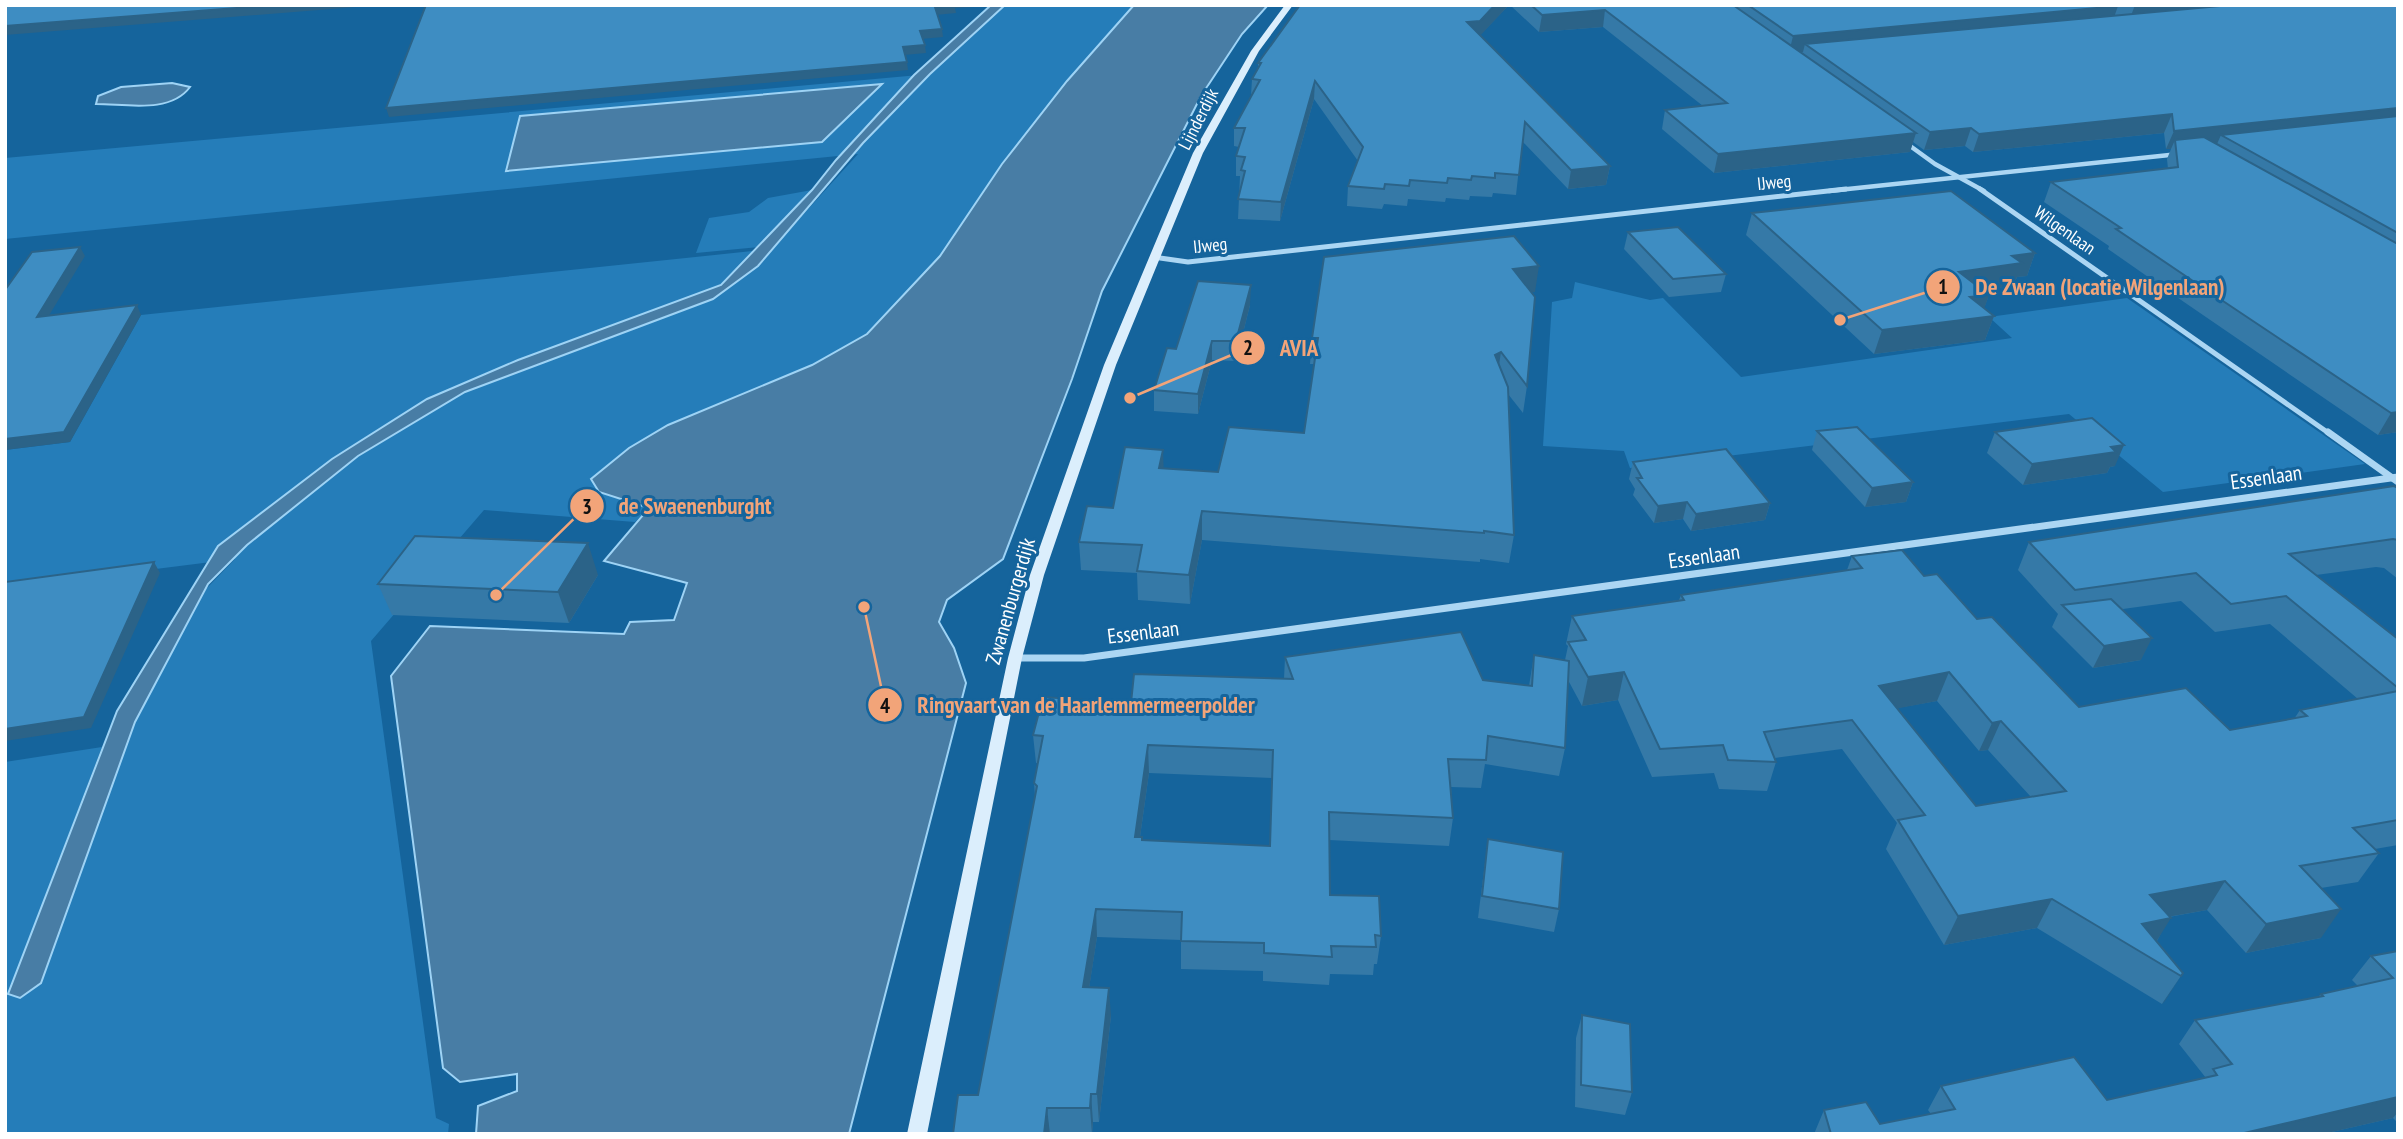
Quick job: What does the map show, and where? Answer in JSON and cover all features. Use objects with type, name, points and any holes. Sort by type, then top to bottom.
[{"type":"street","name":"Lijnderdijk","points":[[1153,257],[1198,153],[1228,94],[1289,5]]},
{"type":"street","name":"Wilgenlaan","points":[[1905,142],[2016,212],[2396,479]]},
{"type":"street","name":"IJweg","points":[[1153,257],[1188,262],[1480,226],[2185,153]]},
{"type":"street","name":"Zwanenburgerdijk","points":[[917,1134],[1015,658],[1037,575],[1110,365],[1153,257]]},
{"type":"street","name":"Essenlaan","points":[[1015,658],[1084,658],[2396,479]]},
{"type":"shaded area","points":[[991,5],[1005,5],[930,74],[863,143],[758,266],[713,299],[465,392],[358,456],[247,545],[208,584],[135,722],[41,983],[20,998],[8,994],[117,711],[218,546],[332,459],[427,399],[518,360],[721,285],[812,190],[914,75]]},
{"type":"shaded area","points":[[1005,5],[1134,5],[1067,81],[1002,164],[940,256],[867,334],[812,365],[668,425],[629,448],[592,479],[599,492],[649,508],[635,522],[484,510],[371,641],[436,1118],[449,1124],[448,1134],[5,1134],[5,762],[102,747],[8,994],[41,983],[135,722],[206,589],[235,559],[5,588],[5,450],[70,442],[141,315],[772,249],[858,154],[5,239],[5,158],[930,74]],"holes":[[[881,85],[822,142],[506,170]]]},
{"type":"shaded area","points":[[1134,5],[1268,5],[1242,34],[1201,96],[1102,291],[1072,379],[1003,559],[947,600],[939,622],[954,648],[966,683],[849,1134],[476,1134],[478,1106],[517,1091],[517,1074],[460,1082],[443,1068],[391,676],[430,626],[624,634],[630,622],[674,620],[687,583],[604,561],[649,508],[599,492],[591,479],[629,448],[668,425],[812,365],[867,334],[940,256],[1002,164],[1067,81]]},
{"type":"shaded area","points":[[172,83],[190,87],[171,101],[159,104],[96,104],[98,96],[121,87]]},
{"type":"shaded area","points":[[882,84],[822,142],[506,171],[520,116]]},
{"type":"shaded area","points":[[812,190],[759,247],[696,253],[709,218],[749,212],[768,198]]},
{"type":"shaded area","points":[[1575,282],[1650,300],[1663,298],[1741,377],[2012,338],[1989,317],[2127,298],[2365,464],[2163,492],[2069,414],[1630,468],[1624,451],[1543,446],[1552,302],[1572,298]]},
{"type":"building","points":[[5,5],[277,5],[5,26]]},
{"type":"building","points":[[426,5],[951,5],[935,7],[942,29],[920,31],[925,45],[903,47],[907,62],[386,108]]},
{"type":"building","points":[[1300,5],[1495,5],[1480,21],[1467,22],[1610,166],[1571,170],[1525,122],[1519,175],[1495,173],[1495,178],[1448,178],[1447,183],[1410,180],[1409,186],[1385,184],[1384,189],[1348,186],[1363,147],[1315,81],[1281,202],[1238,199],[1245,171],[1241,170],[1245,157],[1236,156],[1245,128],[1234,128],[1260,80],[1252,79],[1261,63],[1258,63]]},
{"type":"building","points":[[1531,5],[1733,5],[1916,133],[1718,154],[1665,110],[1727,103],[1605,10],[1542,15]]},
{"type":"building","points":[[1748,5],[2116,5],[2118,6],[1793,36]]},
{"type":"building","points":[[2231,5],[2398,5],[2398,108],[2174,131],[2172,114],[1979,134],[1971,128],[1930,132],[1805,44]]},
{"type":"building","points":[[2398,116],[2398,233],[2221,135]]},
{"type":"building","points":[[2204,137],[2398,244],[2398,412],[2391,413],[2116,229],[2121,228],[2051,182],[2178,167],[2175,140]]},
{"type":"building","points":[[1951,191],[2035,253],[2012,256],[2022,263],[1959,272],[1989,295],[1970,297],[1994,316],[1882,330],[1752,213]]},
{"type":"building","points":[[1678,227],[1726,274],[1673,279],[1628,232]]},
{"type":"building","points":[[1514,236],[1539,266],[1513,269],[1535,297],[1527,386],[1501,352],[1495,355],[1508,387],[1514,535],[1202,511],[1189,575],[1137,571],[1142,545],[1079,542],[1087,506],[1113,508],[1125,447],[1163,450],[1159,468],[1218,472],[1229,427],[1304,433],[1318,338],[1312,338],[1324,257]]},
{"type":"building","points":[[80,247],[37,317],[137,305],[64,432],[5,439],[5,290],[32,252]]},
{"type":"building","points":[[1198,281],[1251,285],[1236,341],[1212,341],[1198,394],[1154,390],[1167,348],[1176,349]]},
{"type":"building","points":[[2092,418],[2124,445],[2111,447],[2116,452],[2032,464],[1995,432]]},
{"type":"building","points":[[1857,427],[1913,482],[1872,488],[1817,431]]},
{"type":"building","points":[[1726,449],[1770,503],[1696,514],[1687,502],[1658,506],[1637,478],[1642,478],[1633,462]]},
{"type":"building","points":[[2394,486],[2398,488],[2398,540],[2289,554],[2398,639],[2398,688],[2286,596],[2231,604],[2196,573],[2075,590],[2029,542]]},
{"type":"building","points":[[415,536],[588,543],[558,592],[378,584]]},
{"type":"building","points":[[1902,550],[1924,576],[1937,574],[1977,619],[1992,617],[2079,707],[2186,688],[2230,730],[2307,716],[2300,710],[2398,691],[2398,820],[2353,828],[2379,853],[2300,866],[2341,909],[2266,924],[2225,881],[2150,895],[2171,918],[2142,924],[2183,973],[2181,976],[2052,899],[1958,916],[1898,820],[1925,815],[1852,720],[1764,732],[1776,762],[1728,760],[1723,745],[1660,749],[1624,672],[1588,677],[1568,642],[1586,640],[1572,616],[1684,600],[1681,595],[1862,568],[1852,556]],"holes":[[[1949,672],[1992,723],[2001,721],[2066,791],[1976,806],[1879,686]]]},
{"type":"building","points":[[154,562],[84,717],[5,729],[5,582]]},
{"type":"building","points":[[2111,599],[2152,638],[2104,646],[2062,605]]},
{"type":"building","points":[[1461,632],[1483,680],[1532,686],[1534,655],[1569,661],[1565,748],[1488,736],[1486,760],[1448,759],[1453,818],[1329,812],[1330,895],[1379,896],[1381,936],[1375,935],[1376,947],[1331,946],[1332,957],[1264,953],[1264,943],[1181,941],[1182,912],[1096,909],[1083,987],[1109,988],[1097,1094],[1091,1094],[1090,1108],[1047,1108],[1044,1134],[953,1134],[958,1095],[978,1095],[1037,786],[1034,783],[1043,736],[1033,735],[1043,697],[1131,703],[1134,674],[1293,679],[1285,657]],"holes":[[[1148,745],[1273,750],[1270,846],[1142,840],[1142,837],[1135,837]]]},
{"type":"building","points":[[1488,839],[1563,852],[1559,909],[1482,896]]},
{"type":"building","points":[[2398,951],[2398,1097],[2240,1134],[1831,1134],[1824,1110],[1866,1102],[1880,1124],[1955,1109],[1941,1086],[2074,1057],[2107,1100],[2217,1075],[2213,1069],[2232,1064],[2195,1020],[2323,996],[2321,994],[2393,978],[2371,956]]},
{"type":"building","points":[[1582,1015],[1630,1024],[1632,1092],[1581,1085]]},
{"type":"place","name":"De Zwaan (locatie Wilgenlaan)","points":[[1840,320]]},
{"type":"place","name":"AVIA","points":[[1130,398]]},
{"type":"place","name":"de Swaenenburght","points":[[496,595]]},
{"type":"place","name":"Ringvaart van de Haarlemmermeerpolder","points":[[864,607]]}]
